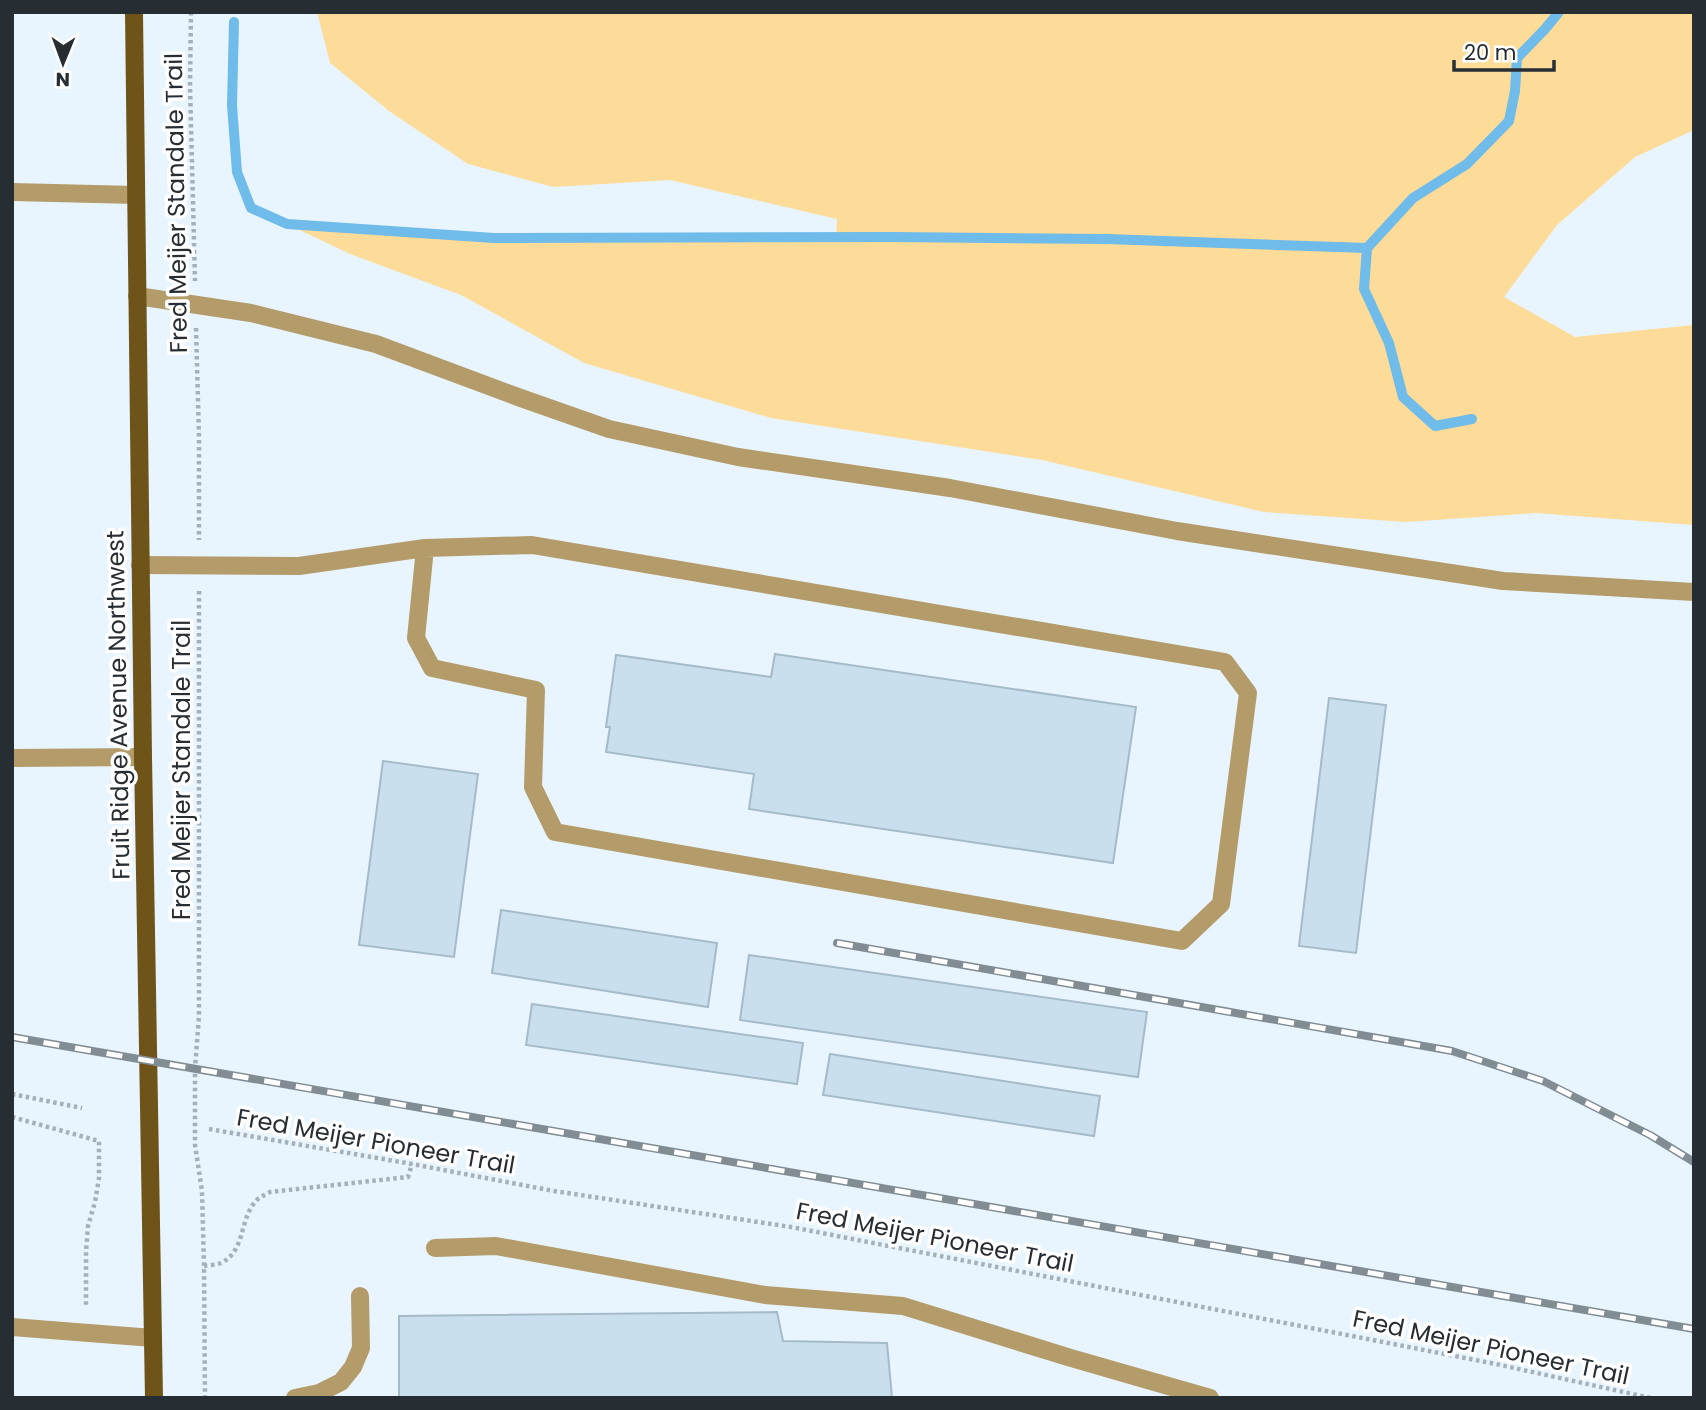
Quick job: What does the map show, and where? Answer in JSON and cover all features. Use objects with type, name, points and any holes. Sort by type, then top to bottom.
[{"type":"main road","name":"Fruit Ridge Avenue Northwest","points":[[134,12],[154,1398]]},
{"type":"street","points":[[12,192],[136,195]]},
{"type":"street","points":[[137,296],[251,313],[376,344],[609,429],[738,457],[950,488],[1177,531],[1503,581],[1694,592]]},
{"type":"street","points":[[140,565],[299,566],[425,548],[532,545],[1225,662],[1248,693],[1222,904],[1182,941],[555,832],[533,788],[536,690],[432,668],[416,638],[425,548]]},
{"type":"street","points":[[12,758],[143,757]]},
{"type":"street","points":[[435,1248],[496,1246],[765,1295],[902,1306],[1210,1398]]},
{"type":"street","points":[[295,1398],[319,1393],[341,1382],[353,1367],[361,1348],[360,1296]]},
{"type":"street","points":[[12,1327],[153,1338]]},
{"type":"path","name":"Fred Meijer Standale Trail","points":[[191,12],[190,85],[199,437],[199,1016],[195,1068],[195,1146],[202,1191],[205,1398]]},
{"type":"path","points":[[12,1094],[82,1108]]},
{"type":"path","points":[[12,1117],[99,1141],[99,1178],[88,1226],[86,1252],[86,1333]]},
{"type":"path","name":"Fred Meijer Pioneer Trail","points":[[209,1129],[554,1191],[818,1233],[1496,1364],[1651,1398]]},
{"type":"path","points":[[204,1266],[220,1264],[233,1254],[249,1210],[257,1199],[270,1192],[408,1177],[412,1164]]},
{"type":"shaded area","points":[[317,12],[1694,12],[1694,130],[1635,157],[1557,225],[1504,297],[1575,337],[1694,325],[1694,525],[1536,513],[1406,522],[1264,512],[1042,460],[771,418],[584,363],[461,295],[350,254],[287,224],[494,238],[836,237],[837,219],[670,180],[553,187],[468,164],[389,111],[330,63]]},
{"type":"building","points":[[775,654],[1136,707],[1113,863],[749,809],[754,774],[606,752],[610,727],[606,727],[616,655],[771,677]]},
{"type":"building","points":[[1329,698],[1386,705],[1356,953],[1299,946]]},
{"type":"building","points":[[383,761],[478,774],[454,957],[359,945]]},
{"type":"building","points":[[501,910],[717,943],[708,1007],[492,973]]},
{"type":"building","points":[[749,955],[1147,1012],[1138,1077],[740,1020]]},
{"type":"building","points":[[532,1004],[803,1043],[797,1084],[526,1045]]},
{"type":"building","points":[[830,1054],[1100,1096],[1094,1136],[823,1095]]},
{"type":"building","points":[[777,1312],[783,1341],[887,1343],[892,1398],[399,1398],[399,1316]]},
{"type":"waterway","points":[[1472,419],[1435,426],[1403,397],[1389,343],[1364,289],[1367,248],[1413,198],[1467,164],[1509,121],[1515,91],[1517,58],[1559,12]]},
{"type":"waterway","points":[[234,22],[232,105],[237,172],[251,208],[287,224],[494,238],[1107,239],[1367,248]]},
{"type":"railway","points":[[837,943],[1452,1051],[1543,1081],[1650,1135],[1694,1162]]},
{"type":"railway","points":[[12,1037],[1694,1329]]}]
